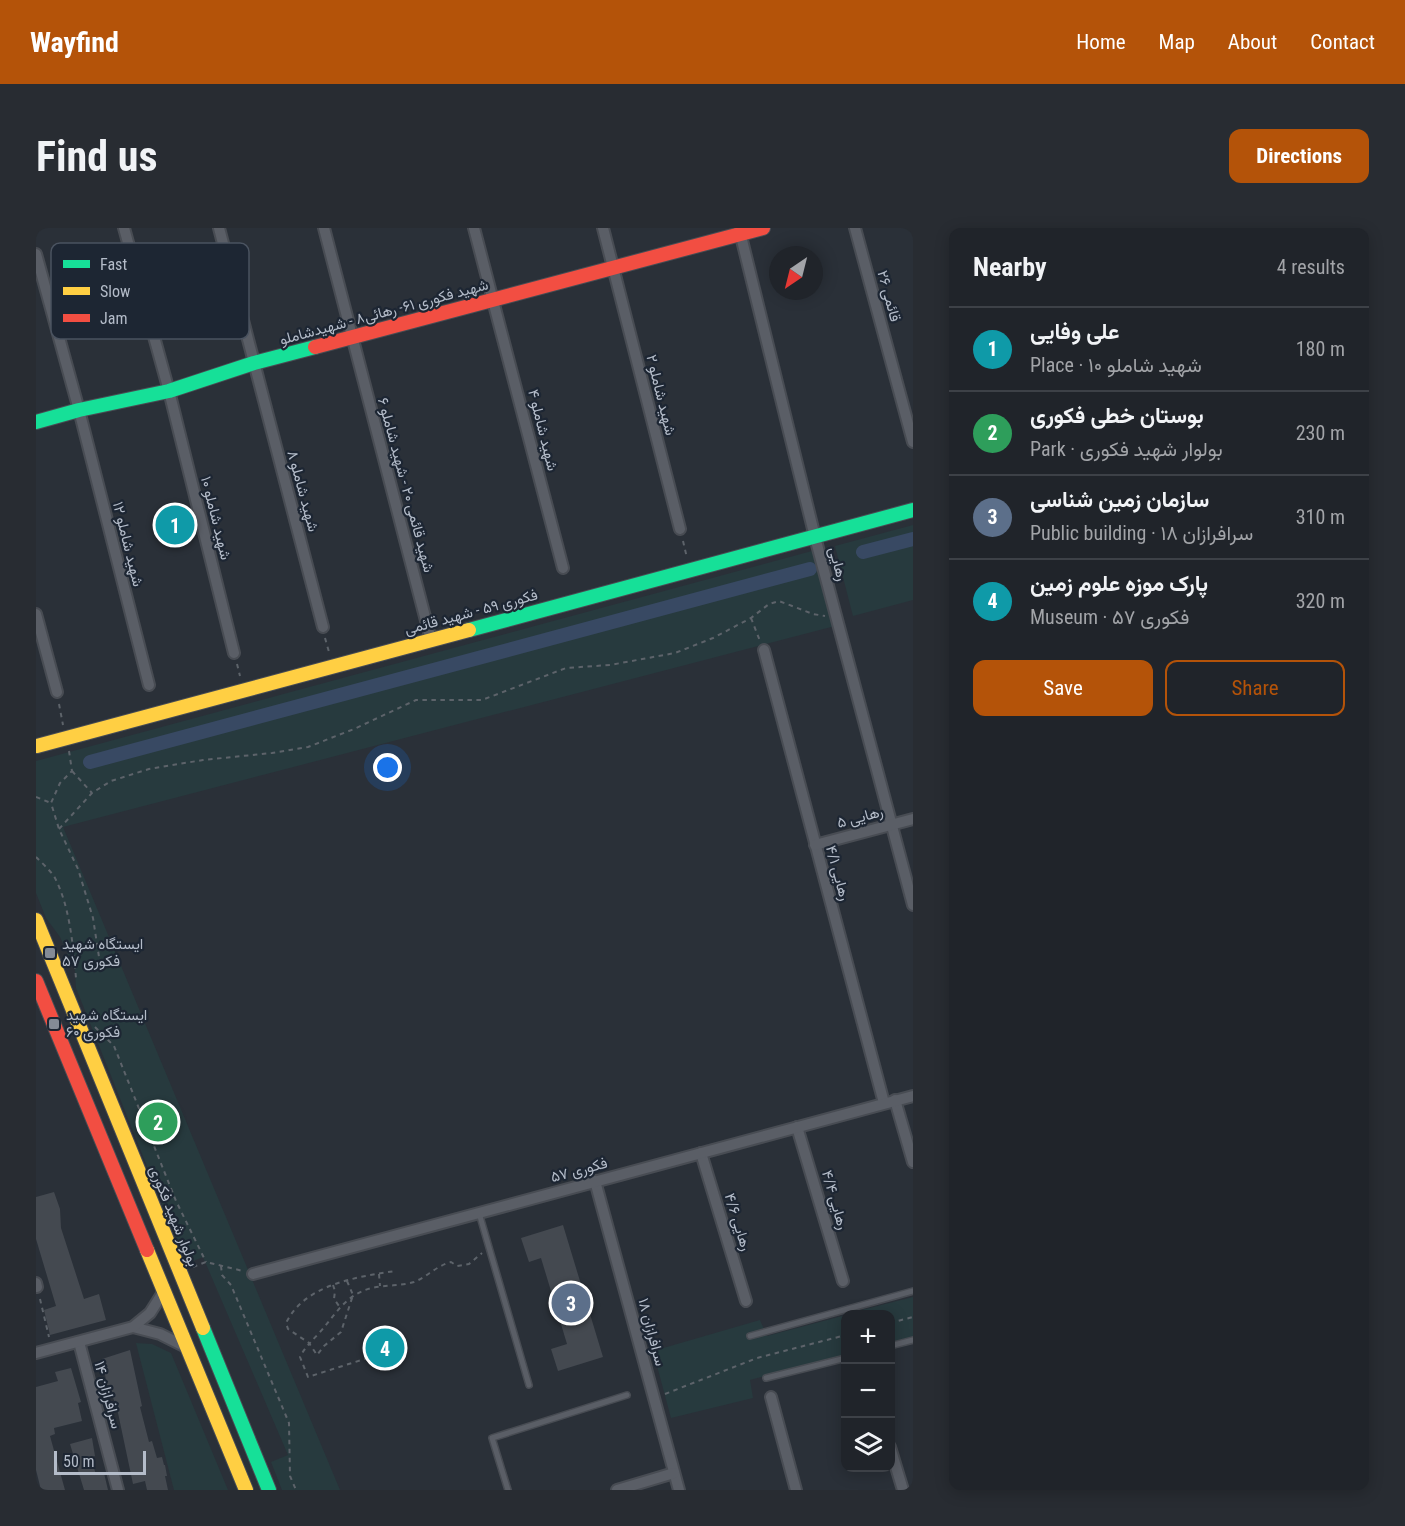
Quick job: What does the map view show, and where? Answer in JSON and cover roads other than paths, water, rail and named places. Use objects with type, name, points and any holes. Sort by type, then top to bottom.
[{"type":"street","name":"شهید شاملو ۱۰","points":[[124,228],[128,243]]},
{"type":"street","name":"شهید شاملو ۸","points":[[219,228],[223,243]]},
{"type":"street","name":"شهید قائمی ۲۰ - شهید شاملو ۶","points":[[324,228],[430,640]]},
{"type":"street","name":"شهید شاملو ۴","points":[[474,228],[563,568]]},
{"type":"street","name":"شهید شاملو ۲","points":[[603,228],[680,529]]},
{"type":"street","name":"شهید فکوری ۶۱- رهائی۸ - شهیدشاملو","points":[[36,422],[79,410],[169,391],[254,363],[614,268],[740,231],[763,228]]},
{"type":"street","name":"قائمی ۲۶","points":[[855,228],[913,442]]},
{"type":"street","name":"رهایی","points":[[740,231],[815,537],[913,905]]},
{"type":"street","name":"شهید شاملو ۱۲","points":[[36,254],[51,308]]},
{"type":"street","name":"شهید شاملو ۱۲","points":[[59,339],[149,685]]},
{"type":"street","name":"شهید شاملو ۱۰","points":[[155,339],[234,653]]},
{"type":"street","name":"شهید شاملو ۸","points":[[248,339],[322,627]]},
{"type":"street","name":"فکوری ۵۹ - شهید قائمی","points":[[36,747],[913,510]]},
{"type":"street","points":[[36,614],[57,692]]},
{"type":"street","name":"رهایی ۴/۱","points":[[764,651],[884,1103]]},
{"type":"street","name":"رهایی ۵","points":[[815,845],[913,819]]},
{"type":"street","name":"بولوار شهید فکوری","points":[[36,920],[268,1490]]},
{"type":"street","points":[[36,981],[246,1490]]},
{"type":"street","name":"فکوری ۵۷","points":[[253,1274],[913,1096]]},
{"type":"street","points":[[895,1100],[913,1162]]},
{"type":"street","name":"رهایی ۴/۴","points":[[797,1127],[843,1281]]},
{"type":"street","name":"رهایی ۴/۶","points":[[701,1153],[746,1301]]},
{"type":"street","name":"سرافرازان ۱۸","points":[[595,1181],[679,1490]]},
{"type":"street","points":[[36,1353],[133,1328],[150,1313],[164,1292]]},
{"type":"street","points":[[133,1328],[160,1334],[188,1348]]},
{"type":"street","name":"سرافرازان ۱۴","points":[[79,1342],[118,1490]]},
{"type":"street","points":[[771,1397],[796,1490]]},
{"type":"street","points":[[895,1461],[903,1490]]},
{"type":"street","points":[[617,1490],[674,1473]]},
{"type":"lane","points":[[479,1213],[529,1385]]},
{"type":"lane","points":[[750,1336],[913,1291]]},
{"type":"lane","points":[[895,1345],[913,1340]]},
{"type":"lane","points":[[766,1378],[841,1359]]},
{"type":"lane","points":[[508,1490],[492,1438],[627,1395]]},
{"type":"waterway","points":[[863,552],[913,539]]},
{"type":"waterway","points":[[90,762],[810,569]]},
{"type":"place","name":"علی وفایی","points":[[175,525]]},
{"type":"place","name":"ایستگاه شهید فکوری ۵۷","points":[[50,953]]},
{"type":"place","name":"ایستگاه شهید فکوری ۶۰","points":[[54,1024]]},
{"type":"place","name":"بوستان خطی فکوری","points":[[158,1122]]},
{"type":"place","name":"سازمان زمین شناسی","points":[[571,1303]]},
{"type":"place","name":"پارک موزه علوم زمین","points":[[385,1348]]}]
